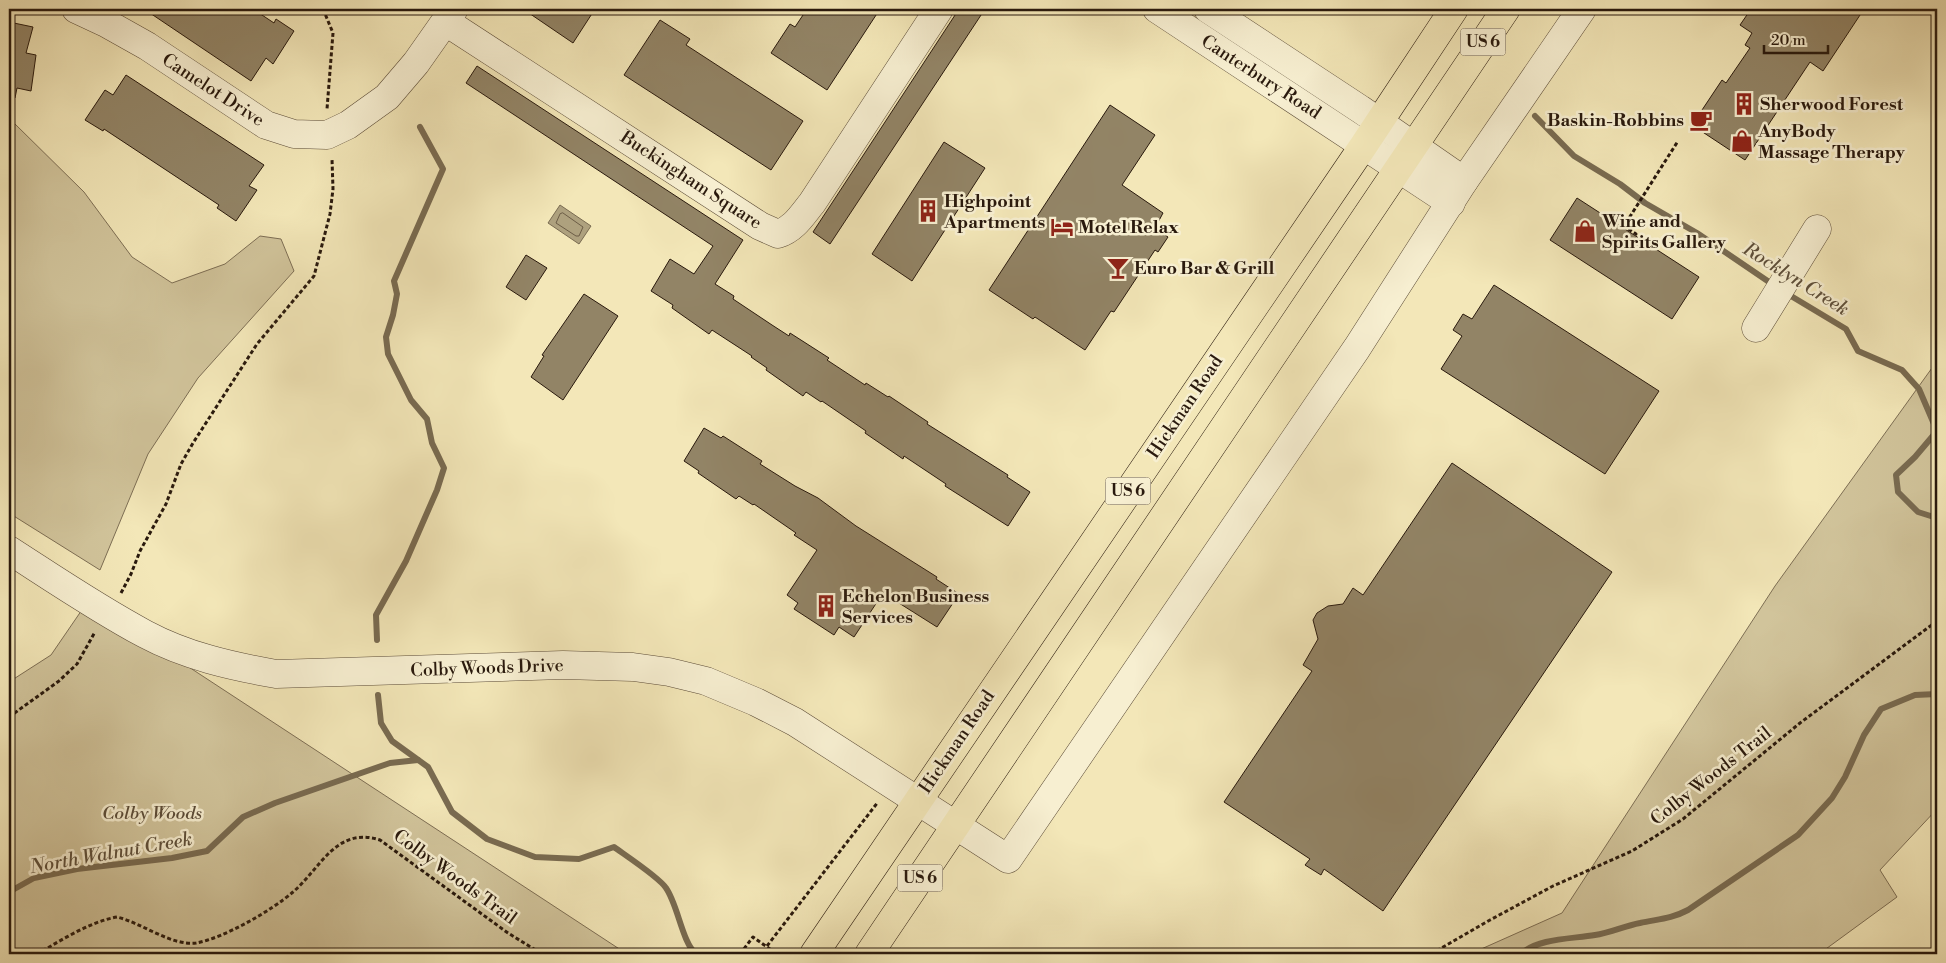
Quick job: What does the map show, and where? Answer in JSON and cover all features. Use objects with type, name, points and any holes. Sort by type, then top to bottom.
[{"type":"main road","name":"Hickman Road","points":[[814,954],[1380,122],[1454,9]]},
{"type":"main road","name":"US 6","points":[[868,954],[1506,9]]},
{"type":"street","name":"Camelot Drive","points":[[76,9],[147,46],[266,125],[294,134],[327,135],[348,125],[387,97],[416,63],[450,15]]},
{"type":"street","name":"Buckingham Square","points":[[450,15],[760,226],[778,234],[787,231],[795,225],[812,203],[939,9]]},
{"type":"street","name":"Canterbury Road","points":[[1157,9],[1398,168],[1458,192]]},
{"type":"street","name":"Canterbury Road","points":[[1208,9],[1414,146],[1458,192]]},
{"type":"street","points":[[1458,192],[1582,9]]},
{"type":"street","name":"Colby Woods Drive","points":[[9,550],[146,635],[188,652],[232,666],[276,674],[563,665],[632,667],[669,672],[706,681],[756,702],[794,722],[1008,859],[1357,348],[1458,192]]},
{"type":"street","points":[[1762,318],[1817,230]]},
{"type":"path","points":[[9,717],[59,681],[77,664],[132,574],[140,551],[166,504],[174,479],[193,443],[257,344],[314,276],[327,231],[333,189],[332,147],[327,135],[326,116],[332,54],[332,33],[323,9]]},
{"type":"path","points":[[1635,235],[1624,226],[1678,141]]},
{"type":"path","name":"Colby Woods Trail","points":[[1431,954],[1554,886],[1632,851],[1683,819],[1808,718],[1937,621]]},
{"type":"path","points":[[767,946],[876,803],[884,800]]},
{"type":"path","name":"Colby Woods Trail","points":[[37,954],[82,930],[106,919],[117,917],[180,942],[195,943],[229,932],[294,892],[339,843],[367,836],[380,840],[508,933],[542,954]]},
{"type":"path","points":[[740,954],[748,941],[753,937],[777,954]]},
{"type":"green space","points":[[9,122],[14,123],[84,192],[132,257],[172,283],[225,264],[260,236],[281,239],[294,271],[198,378],[148,454],[100,570],[9,513]]},
{"type":"green space","points":[[1937,361],[1937,809],[1880,870],[1897,897],[1819,954],[1470,954],[1562,913],[1775,586]]},
{"type":"green space","name":"Colby Woods","points":[[88,601],[627,954],[9,954],[9,682],[51,655]]},
{"type":"water","points":[[560,205],[591,226],[579,244],[548,223]]},
{"type":"building","points":[[144,9],[253,9],[274,23],[276,19],[294,31],[273,64],[266,58],[251,81]]},
{"type":"building","points":[[523,9],[595,9],[573,43]]},
{"type":"building","points":[[807,9],[880,9],[827,90],[771,53],[790,24],[795,27]]},
{"type":"building","points":[[959,9],[985,9],[830,244],[813,232]]},
{"type":"building","name":"Sherwood Forest","points":[[1751,9],[1864,9],[1823,71],[1810,62],[1745,160],[1692,125],[1722,80],[1726,83],[1750,48],[1745,45],[1752,33],[1740,25]]},
{"type":"building","points":[[660,20],[690,39],[686,45],[803,121],[771,170],[624,75]]},
{"type":"building","points":[[9,22],[33,27],[26,53],[36,55],[31,91],[17,88],[15,98],[9,97]]},
{"type":"building","points":[[477,66],[743,240],[715,284],[734,296],[733,299],[772,325],[789,336],[790,333],[829,358],[827,360],[865,385],[866,383],[889,396],[928,422],[927,424],[1008,475],[1007,477],[1030,492],[1008,526],[945,486],[946,484],[904,456],[903,459],[822,401],[806,392],[803,396],[766,370],[767,368],[752,356],[712,330],[709,334],[672,308],[673,305],[651,291],[670,259],[694,274],[713,246],[466,83]]},
{"type":"building","points":[[126,75],[264,165],[249,186],[257,190],[236,221],[217,208],[219,205],[104,129],[103,131],[85,120],[105,90],[113,95]]},
{"type":"building","name":"Motel Relax","points":[[1110,105],[1155,135],[1122,185],[1163,213],[1155,228],[1168,237],[1158,252],[1155,250],[1114,312],[1111,311],[1085,350],[989,290]]},
{"type":"building","name":"Highpoint Apartments","points":[[944,142],[985,168],[912,281],[872,254]]},
{"type":"building","points":[[1577,198],[1699,277],[1672,319],[1550,240]]},
{"type":"building","points":[[526,255],[547,268],[526,300],[506,287]]},
{"type":"building","points":[[1494,285],[1659,391],[1605,474],[1441,369],[1462,336],[1453,330],[1463,314],[1472,319]]},
{"type":"building","points":[[584,294],[618,316],[563,400],[531,377],[544,356],[542,355]]},
{"type":"building","points":[[704,428],[721,438],[723,436],[762,461],[760,464],[818,498],[856,526],[937,577],[936,579],[959,594],[937,627],[883,593],[854,637],[839,627],[834,635],[794,609],[798,603],[787,595],[817,550],[754,504],[739,496],[736,499],[684,461]]},
{"type":"building","points":[[1452,463],[1612,572],[1383,911],[1324,869],[1321,875],[1305,865],[1310,859],[1224,802],[1312,671],[1303,665],[1318,639],[1313,620],[1317,613],[1328,606],[1343,604],[1353,588],[1363,595]]},
{"type":"waterway","name":"Rocklyn Creek","points":[[1535,116],[1574,156],[1620,184],[1645,203],[1697,233],[1775,286]]},
{"type":"waterway","points":[[377,640],[376,615],[406,561],[437,490],[444,468],[432,443],[427,419],[411,400],[388,354],[386,337],[397,294],[394,281],[443,169],[420,127]]},
{"type":"waterway","name":"Rocklyn Creek","points":[[1786,293],[1846,329],[1858,351],[1902,370],[1919,389],[1937,431],[1915,457],[1896,475],[1898,492],[1918,512],[1937,518]]},
{"type":"waterway","name":"North Walnut Creek","points":[[1521,954],[1536,945],[1546,942],[1601,934],[1634,924],[1670,917],[1688,910],[1798,835],[1832,798],[1845,777],[1864,735],[1881,709],[1915,695],[1937,694]]},
{"type":"waterway","name":"North Walnut Creek","points":[[378,695],[381,723],[392,741],[428,767],[452,812],[487,839],[535,857],[579,859],[614,847],[650,873],[666,888],[674,904],[687,941],[696,954]]},
{"type":"waterway","name":"North Walnut Creek","points":[[9,892],[34,878],[77,869],[172,858],[207,851],[243,817],[275,803],[390,763],[418,760]]},
{"type":"place","name":"Sherwood Forest","points":[[1744,104]]},
{"type":"place","name":"Baskin-Robbins","points":[[1701,120]]},
{"type":"place","name":"AnyBody Massage Therapy","points":[[1742,141]]},
{"type":"place","name":"Highpoint Apartments","points":[[928,211]]},
{"type":"place","name":"Motel Relax","points":[[1062,227]]},
{"type":"place","name":"Wine and Spirits Gallery","points":[[1585,231]]},
{"type":"place","name":"Euro Bar & Grill","points":[[1118,268]]},
{"type":"place","name":"Echelon Business Services","points":[[826,606]]}]
